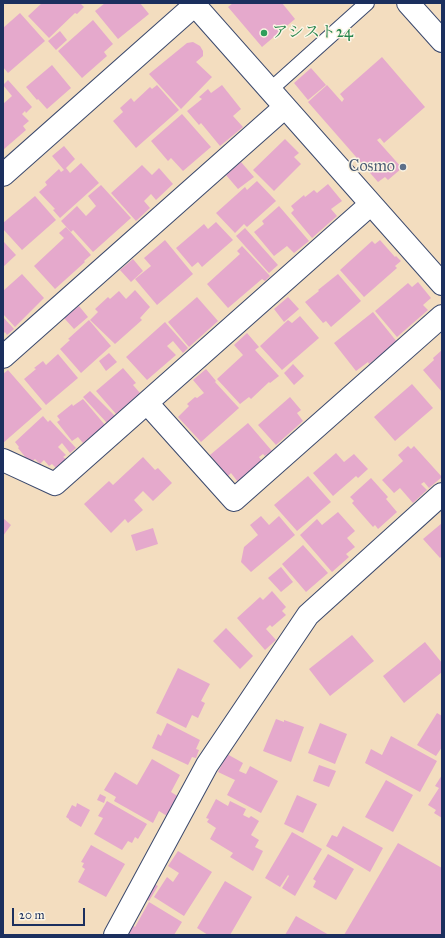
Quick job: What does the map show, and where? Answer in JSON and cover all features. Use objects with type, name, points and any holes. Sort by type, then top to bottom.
[{"type":"main road","points":[[408,3],[442,40]]},
{"type":"main road","points":[[3,175],[195,4],[442,284]]},
{"type":"main road","points":[[3,357],[285,107]]},
{"type":"main road","points":[[3,460],[55,484],[371,204]]},
{"type":"main road","points":[[147,403],[234,500],[442,316]]},
{"type":"main road","points":[[115,935],[207,765],[308,615],[442,494]]},
{"type":"lane","points":[[270,90],[366,3]]},
{"type":"building","points":[[42,3],[80,3],[84,7],[77,14],[75,13],[49,38],[28,16]]},
{"type":"building","points":[[105,3],[140,3],[149,14],[118,39],[95,11]]},
{"type":"building","name":"アシスト24","points":[[233,3],[282,3],[295,19],[262,47],[228,7]]},
{"type":"building","points":[[20,13],[45,41],[8,73],[3,67],[3,28]]},
{"type":"building","points":[[93,20],[113,44],[104,52],[107,56],[82,78],[58,51]]},
{"type":"building","points":[[60,31],[67,40],[56,50],[48,41]]},
{"type":"building","points":[[193,42],[200,46],[203,51],[203,56],[196,62],[212,77],[181,109],[149,74],[187,43]]},
{"type":"building","points":[[382,57],[425,107],[384,143],[380,138],[377,140],[402,168],[388,180],[385,177],[378,182],[308,102],[327,85],[342,102],[344,99],[340,94]]},
{"type":"building","points":[[52,65],[71,88],[47,109],[26,87]]},
{"type":"building","points":[[311,68],[326,85],[308,100],[294,83]]},
{"type":"building","points":[[8,80],[32,107],[26,113],[25,111],[22,114],[29,121],[23,126],[26,130],[3,150],[3,104],[12,96],[3,85]]},
{"type":"building","points":[[157,85],[179,110],[136,148],[113,121],[123,112],[120,108],[131,98],[134,102],[150,87],[152,89]]},
{"type":"building","points":[[222,85],[241,109],[233,116],[243,127],[220,146],[201,123],[199,125],[187,111],[202,99],[199,97],[208,89],[211,93]]},
{"type":"building","points":[[182,114],[211,147],[183,171],[171,158],[168,161],[151,141]]},
{"type":"building","points":[[285,139],[299,153],[294,157],[301,164],[274,191],[253,170]]},
{"type":"building","points":[[64,146],[75,159],[66,168],[70,173],[81,163],[99,183],[60,218],[53,210],[55,209],[39,192],[47,185],[45,182],[59,169],[61,172],[64,170],[52,156]]},
{"type":"building","points":[[241,162],[254,177],[238,189],[226,175]]},
{"type":"building","points":[[142,165],[152,175],[159,168],[173,184],[156,200],[151,194],[144,201],[150,208],[136,221],[111,193]]},
{"type":"building","points":[[257,181],[276,201],[247,227],[244,224],[235,233],[216,213],[245,187],[247,190]]},
{"type":"building","points":[[328,184],[342,201],[331,209],[337,216],[312,238],[291,213],[294,210],[291,206],[304,195],[305,197],[314,190],[317,193]]},
{"type":"building","points":[[101,185],[131,218],[93,252],[73,230],[71,232],[61,221],[77,206],[86,216],[96,206],[88,196]]},
{"type":"building","points":[[35,196],[56,220],[22,250],[3,229],[3,223]]},
{"type":"building","points":[[279,206],[309,241],[294,253],[287,246],[274,256],[254,232],[264,224],[262,221]]},
{"type":"building","points":[[216,222],[233,240],[202,267],[198,262],[192,267],[176,248],[204,224],[208,229]]},
{"type":"building","points":[[66,227],[91,255],[55,289],[34,266],[64,238],[59,233]]},
{"type":"building","points":[[245,228],[278,265],[269,273],[236,236]]},
{"type":"building","points":[[165,240],[193,274],[157,305],[135,279],[151,266],[144,258]]},
{"type":"building","points":[[380,240],[395,257],[396,256],[401,261],[395,266],[397,268],[364,297],[340,270],[372,241],[375,244]]},
{"type":"building","points":[[3,242],[16,255],[3,267]]},
{"type":"building","points":[[242,246],[270,276],[265,281],[262,279],[228,308],[207,284],[240,254],[237,251]]},
{"type":"building","points":[[133,259],[143,271],[131,282],[120,270]]},
{"type":"building","points":[[22,274],[44,298],[15,327],[3,314],[3,291]]},
{"type":"building","points":[[338,274],[361,301],[331,327],[326,321],[323,323],[305,302]]},
{"type":"building","points":[[418,282],[431,298],[423,305],[428,310],[397,337],[375,311],[408,283],[412,287]]},
{"type":"building","points":[[135,290],[150,307],[140,318],[142,320],[115,344],[90,320],[98,312],[95,309],[108,297],[110,299],[119,291],[126,299]]},
{"type":"building","points":[[197,297],[218,321],[189,347],[168,322]]},
{"type":"building","points":[[288,297],[299,309],[284,322],[274,309]]},
{"type":"building","points":[[79,306],[88,317],[74,329],[64,318]]},
{"type":"building","points":[[373,312],[397,342],[369,364],[368,362],[356,371],[334,343]]},
{"type":"building","points":[[300,316],[319,338],[282,370],[260,346],[288,320],[292,323]]},
{"type":"building","points":[[3,317],[14,329],[7,335],[5,332],[3,334]]},
{"type":"building","points":[[89,320],[111,346],[81,373],[60,349],[70,340],[68,339]]},
{"type":"building","points":[[165,322],[188,348],[183,353],[173,341],[167,346],[176,355],[147,380],[126,357]]},
{"type":"building","points":[[247,333],[259,347],[255,350],[279,376],[270,383],[269,382],[251,399],[249,397],[240,404],[217,379],[243,355],[234,345]]},
{"type":"building","points":[[442,350],[442,392],[423,370]]},
{"type":"building","points":[[109,353],[117,362],[106,371],[99,361]]},
{"type":"building","points":[[58,354],[78,378],[46,405],[24,379],[43,361],[46,365]]},
{"type":"building","points":[[293,364],[304,376],[294,385],[284,373]]},
{"type":"building","points":[[123,368],[136,383],[133,385],[140,393],[116,414],[96,391]]},
{"type":"building","points":[[206,369],[216,381],[205,391],[215,382],[239,408],[201,442],[178,417],[189,406],[187,404],[195,397],[197,398],[204,393],[193,380]]},
{"type":"building","points":[[8,370],[42,409],[3,443],[3,374]]},
{"type":"building","points":[[412,384],[433,408],[395,441],[374,417]]},
{"type":"building","points":[[90,391],[115,416],[107,423],[83,397]]},
{"type":"building","points":[[290,397],[301,410],[297,413],[303,421],[276,445],[258,425]]},
{"type":"building","points":[[83,399],[105,425],[83,443],[78,437],[72,441],[57,422],[60,420],[57,416],[72,404],[73,406]]},
{"type":"building","points":[[43,416],[48,422],[50,420],[76,448],[70,453],[62,443],[58,447],[66,455],[63,457],[66,459],[56,468],[52,464],[49,466],[44,460],[40,464],[35,459],[30,463],[15,442]]},
{"type":"building","points":[[248,423],[272,451],[265,456],[263,454],[259,457],[262,461],[238,482],[231,473],[228,476],[210,455]]},
{"type":"building","points":[[408,446],[411,449],[414,446],[442,477],[429,488],[424,482],[421,484],[427,490],[413,503],[400,488],[394,493],[382,480],[403,461],[398,455]]},
{"type":"building","points":[[336,453],[344,462],[354,454],[368,469],[358,478],[356,476],[333,496],[313,473]]},
{"type":"building","points":[[143,457],[155,470],[158,468],[172,483],[153,501],[143,491],[134,500],[143,510],[128,523],[125,519],[111,533],[84,504],[109,481],[113,485]]},
{"type":"building","points":[[308,476],[331,502],[297,531],[274,505]]},
{"type":"building","points":[[371,478],[388,497],[386,499],[397,512],[378,529],[375,525],[373,527],[352,503],[354,501],[350,497]]},
{"type":"building","points":[[338,512],[355,531],[347,538],[355,547],[346,554],[349,557],[332,572],[300,535],[317,519],[322,525]]},
{"type":"building","points":[[261,516],[269,525],[279,516],[295,535],[251,572],[241,562],[244,547],[258,535],[250,525]]},
{"type":"building","points":[[3,518],[11,525],[3,536]]},
{"type":"building","points":[[442,523],[442,556],[440,558],[423,539]]},
{"type":"building","points":[[153,528],[158,544],[136,551],[131,535]]},
{"type":"building","points":[[303,545],[328,573],[306,592],[282,564]]},
{"type":"building","points":[[281,567],[293,582],[281,592],[268,578]]},
{"type":"building","points":[[272,591],[286,607],[282,611],[286,615],[272,627],[270,625],[266,629],[276,640],[265,650],[237,618],[260,597],[263,600]]},
{"type":"building","points":[[226,628],[253,656],[240,669],[213,641]]},
{"type":"building","points":[[352,635],[374,661],[330,696],[309,669]]},
{"type":"building","points":[[425,642],[442,663],[442,672],[404,703],[383,676]]},
{"type":"building","points":[[178,668],[210,684],[201,701],[205,703],[198,718],[192,715],[186,728],[156,713]]},
{"type":"building","points":[[437,713],[442,716],[442,747],[436,756],[417,745]]},
{"type":"building","points":[[276,719],[284,722],[284,720],[304,727],[291,762],[263,751]]},
{"type":"building","points":[[167,723],[200,740],[196,749],[199,750],[196,758],[192,757],[188,765],[152,748],[158,734],[161,736]]},
{"type":"building","points":[[320,723],[347,734],[335,764],[308,753]]},
{"type":"building","points":[[391,736],[437,761],[420,792],[365,763],[371,749],[382,755]]},
{"type":"building","points":[[227,754],[243,763],[239,771],[246,774],[250,766],[278,781],[261,813],[227,795],[235,780],[218,772]]},
{"type":"building","points":[[152,759],[180,775],[171,792],[179,797],[167,816],[159,811],[153,823],[114,801],[116,797],[104,790],[115,772],[137,785]]},
{"type":"building","points":[[319,765],[336,771],[329,787],[313,781]]},
{"type":"building","points":[[442,775],[442,818],[434,813],[436,810],[428,805],[439,788],[435,786]]},
{"type":"building","points":[[386,780],[413,795],[393,832],[365,817]]},
{"type":"building","points":[[100,794],[106,797],[104,803],[97,800]]},
{"type":"building","points":[[297,795],[317,804],[303,833],[284,824]]},
{"type":"building","points":[[216,799],[228,806],[230,801],[246,809],[243,815],[249,818],[251,816],[259,821],[251,835],[259,840],[255,847],[263,851],[253,871],[230,857],[233,853],[210,839],[216,828],[207,822],[209,819],[206,818]]},
{"type":"building","points":[[107,801],[147,824],[138,839],[135,837],[132,843],[128,841],[122,850],[94,834],[103,818],[98,816]]},
{"type":"building","points":[[77,803],[90,810],[81,827],[66,817],[72,805],[76,807]]},
{"type":"building","points":[[343,826],[383,848],[370,872],[326,846],[332,835],[337,837]]},
{"type":"building","points":[[292,832],[322,849],[295,896],[282,888],[289,876],[288,875],[280,887],[265,878]]},
{"type":"building","points":[[398,843],[442,868],[442,935],[344,935]]},
{"type":"building","points":[[91,845],[125,864],[106,897],[78,882],[85,869],[82,867],[84,863],[81,862]]},
{"type":"building","points":[[178,851],[212,872],[184,916],[154,897],[167,877],[173,882],[179,873],[168,866]]},
{"type":"building","points":[[328,854],[354,869],[336,900],[313,887],[316,881],[313,879]]},
{"type":"building","points":[[225,881],[252,897],[230,935],[208,935],[197,928]]},
{"type":"building","points":[[152,883],[158,886],[149,901],[144,897]]},
{"type":"building","points":[[149,902],[182,922],[174,935],[124,935],[131,924],[135,927]]},
{"type":"building","points":[[296,916],[329,935],[285,935]]},
{"type":"place","name":"アシスト24","points":[[264,33]]},
{"type":"place","name":"Cosmo","points":[[403,167]]}]
